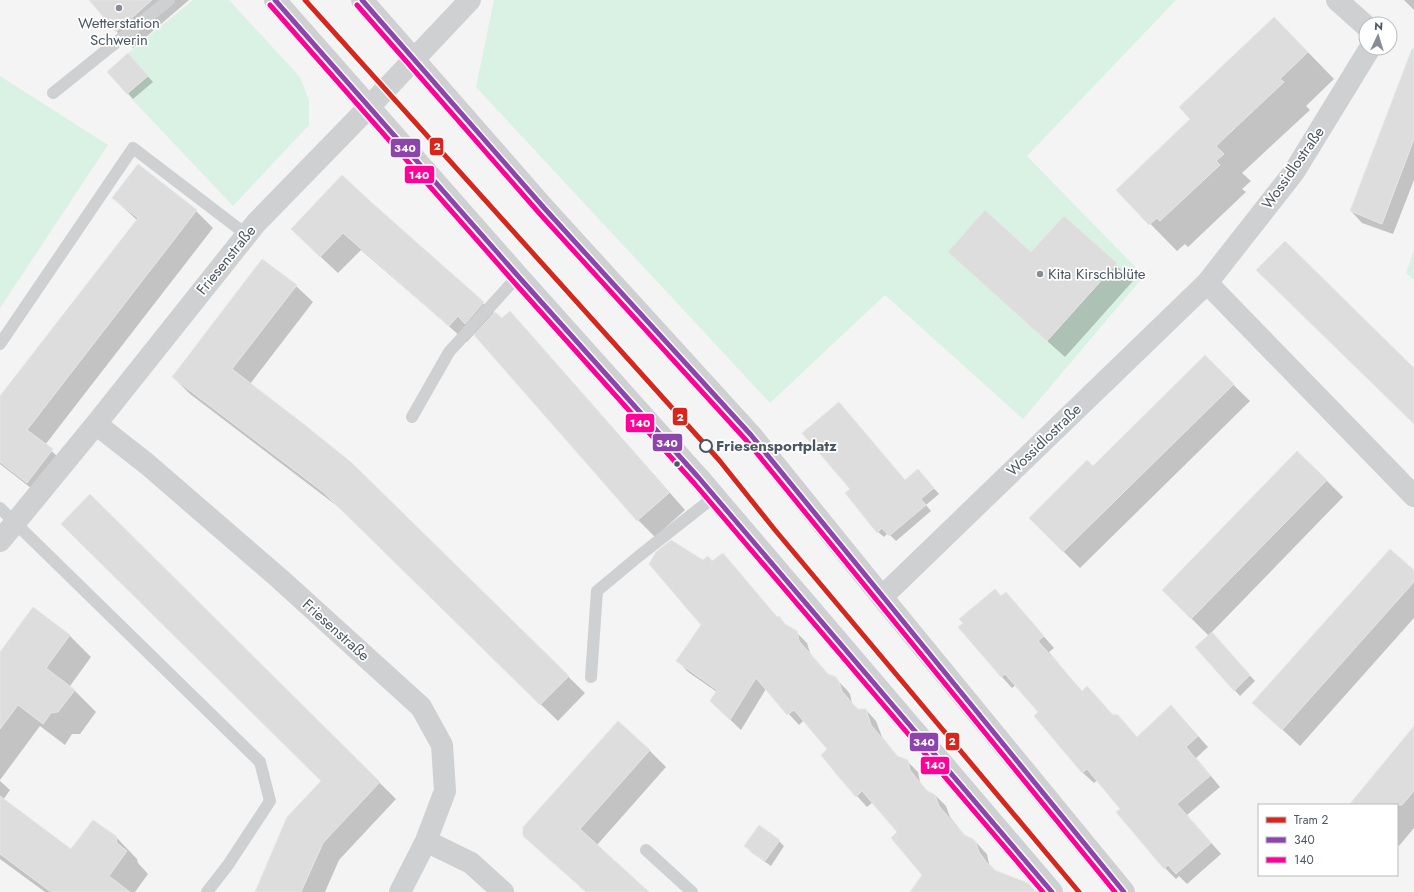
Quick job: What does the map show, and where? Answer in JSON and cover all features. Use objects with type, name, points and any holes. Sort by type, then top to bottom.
[{"type":"street","points":[[275,0],[714,497],[1052,892]]},
{"type":"street","points":[[362,0],[545,209],[751,435],[1124,892]]},
{"type":"street","name":"Friesenstraße","points":[[0,541],[7,516],[96,424],[256,223],[369,107],[470,0]]},
{"type":"street","points":[[1337,0],[1358,19]]},
{"type":"street","name":"Wossidlostraße","points":[[882,596],[1207,283],[1294,172],[1365,56]]},
{"type":"street","points":[[1207,283],[1414,496]]},
{"type":"street","name":"Friesenstraße","points":[[96,424],[147,464],[280,580],[421,707],[442,746],[445,791],[426,841],[400,892]]},
{"type":"street","points":[[426,841],[471,863],[503,892]]},
{"type":"lane","points":[[53,93],[169,0]]},
{"type":"lane","points":[[0,344],[133,148],[246,235]]},
{"type":"lane","points":[[412,417],[449,352],[518,276]]},
{"type":"lane","points":[[591,677],[597,591],[714,497]]},
{"type":"lane","points":[[7,516],[260,762],[270,801],[228,865],[206,892]]},
{"type":"lane","points":[[646,850],[692,892]]},
{"type":"green space","points":[[193,0],[229,0],[300,77],[309,101],[309,125],[233,206],[127,94],[128,53]]},
{"type":"green space","name":"Friesensportplatz","points":[[494,0],[1176,0],[1027,156],[1144,276],[1023,419],[885,295],[770,403],[476,87]]},
{"type":"green space","points":[[0,76],[108,145],[0,308]]},
{"type":"green space","points":[[1414,250],[1414,280],[1406,273]]},
{"type":"building","name":"Wetterstation Schwerin","points":[[89,0],[152,0],[116,32]]},
{"type":"building","points":[[1274,17],[1308,52],[1280,79],[1284,82],[1216,146],[1224,154],[1216,161],[1220,165],[1160,221],[1157,218],[1149,225],[1116,190],[1190,119],[1179,107]]},
{"type":"building","points":[[1412,49],[1414,49],[1414,139],[1382,224],[1350,211]]},
{"type":"building","points":[[128,53],[148,76],[127,94],[107,72]]},
{"type":"building","points":[[138,164],[197,210],[27,430],[53,449],[27,483],[0,462],[0,396],[138,218],[112,198]]},
{"type":"building","points":[[342,175],[484,302],[465,324],[458,316],[449,326],[343,233],[320,257],[291,229]]},
{"type":"building","name":"Kita Kirschblüte","points":[[985,210],[1031,252],[1064,216],[1117,263],[1047,341],[948,252]]},
{"type":"building","points":[[1285,241],[1414,368],[1414,424],[1256,270]]},
{"type":"building","points":[[262,259],[297,285],[232,369],[352,463],[569,676],[540,705],[323,492],[172,377]]},
{"type":"building","points":[[510,311],[669,493],[637,521],[474,335],[495,312],[502,318]]},
{"type":"building","points":[[1205,355],[1234,384],[1063,552],[1029,518],[1087,460],[1093,466]]},
{"type":"building","points":[[839,402],[905,480],[918,469],[934,488],[921,499],[926,505],[889,536],[882,528],[877,533],[845,493],[850,489],[802,433]]},
{"type":"building","points":[[1297,451],[1327,480],[1191,619],[1162,590]]},
{"type":"building","points":[[90,494],[380,782],[323,843],[301,892],[255,892],[287,817],[321,781],[61,524]]},
{"type":"building","points":[[671,540],[703,560],[708,556],[712,561],[723,553],[777,617],[779,616],[785,624],[797,631],[799,641],[828,674],[836,677],[842,691],[857,709],[866,709],[871,725],[897,756],[908,760],[910,770],[926,790],[935,795],[939,806],[964,835],[973,839],[979,852],[987,863],[994,870],[1028,883],[1036,892],[910,892],[922,875],[891,838],[897,832],[862,791],[856,797],[837,775],[821,755],[827,749],[794,710],[787,715],[756,678],[730,720],[710,701],[717,690],[676,661],[701,625],[649,564],[656,552]]},
{"type":"building","points":[[1390,549],[1414,570],[1414,582],[1282,730],[1252,703]]},
{"type":"building","points":[[995,589],[1001,596],[1006,592],[1044,636],[1038,641],[1082,691],[1087,686],[1112,714],[1118,715],[1137,737],[1171,705],[1198,736],[1186,747],[1210,776],[1177,804],[1211,843],[1176,874],[1168,865],[1164,869],[1116,812],[1120,809],[1087,769],[1082,773],[1034,716],[1038,712],[1005,674],[1001,677],[958,627],[963,623],[959,619]]},
{"type":"building","points":[[33,607],[70,635],[46,668],[75,690],[58,712],[51,713],[43,724],[18,705],[0,729],[0,652]]},
{"type":"building","points":[[1212,632],[1250,675],[1234,691],[1195,647]]},
{"type":"building","points":[[618,721],[650,750],[580,829],[649,892],[586,892],[523,836],[523,827]]},
{"type":"building","points":[[1414,726],[1414,791],[1402,805],[1350,804]]},
{"type":"building","points":[[0,796],[71,849],[93,820],[116,836],[117,843],[127,851],[109,876],[130,892],[51,892],[0,854]]},
{"type":"building","points":[[759,825],[780,840],[765,861],[744,846]]},
{"type":"tram line","name":"2","points":[[305,0],[719,460],[775,530],[1079,892]]},
{"type":"transit line","name":"340","points":[[275,0],[518,276],[699,478],[1052,892]]},
{"type":"transit line","name":"340","points":[[362,0],[545,209],[751,435],[1124,892]]},
{"type":"transit line","name":"140","points":[[270,5],[513,281],[694,483],[1043,892]]},
{"type":"transit line","name":"140","points":[[357,5],[540,214],[746,440],[1115,892]]},
{"type":"place","name":"Wetterstation Schwerin","points":[[119,8]]},
{"type":"place","name":"Kita Kirschblüte","points":[[1040,274]]},
{"type":"place","name":"Friesensportplatz","points":[[706,446]]}]
